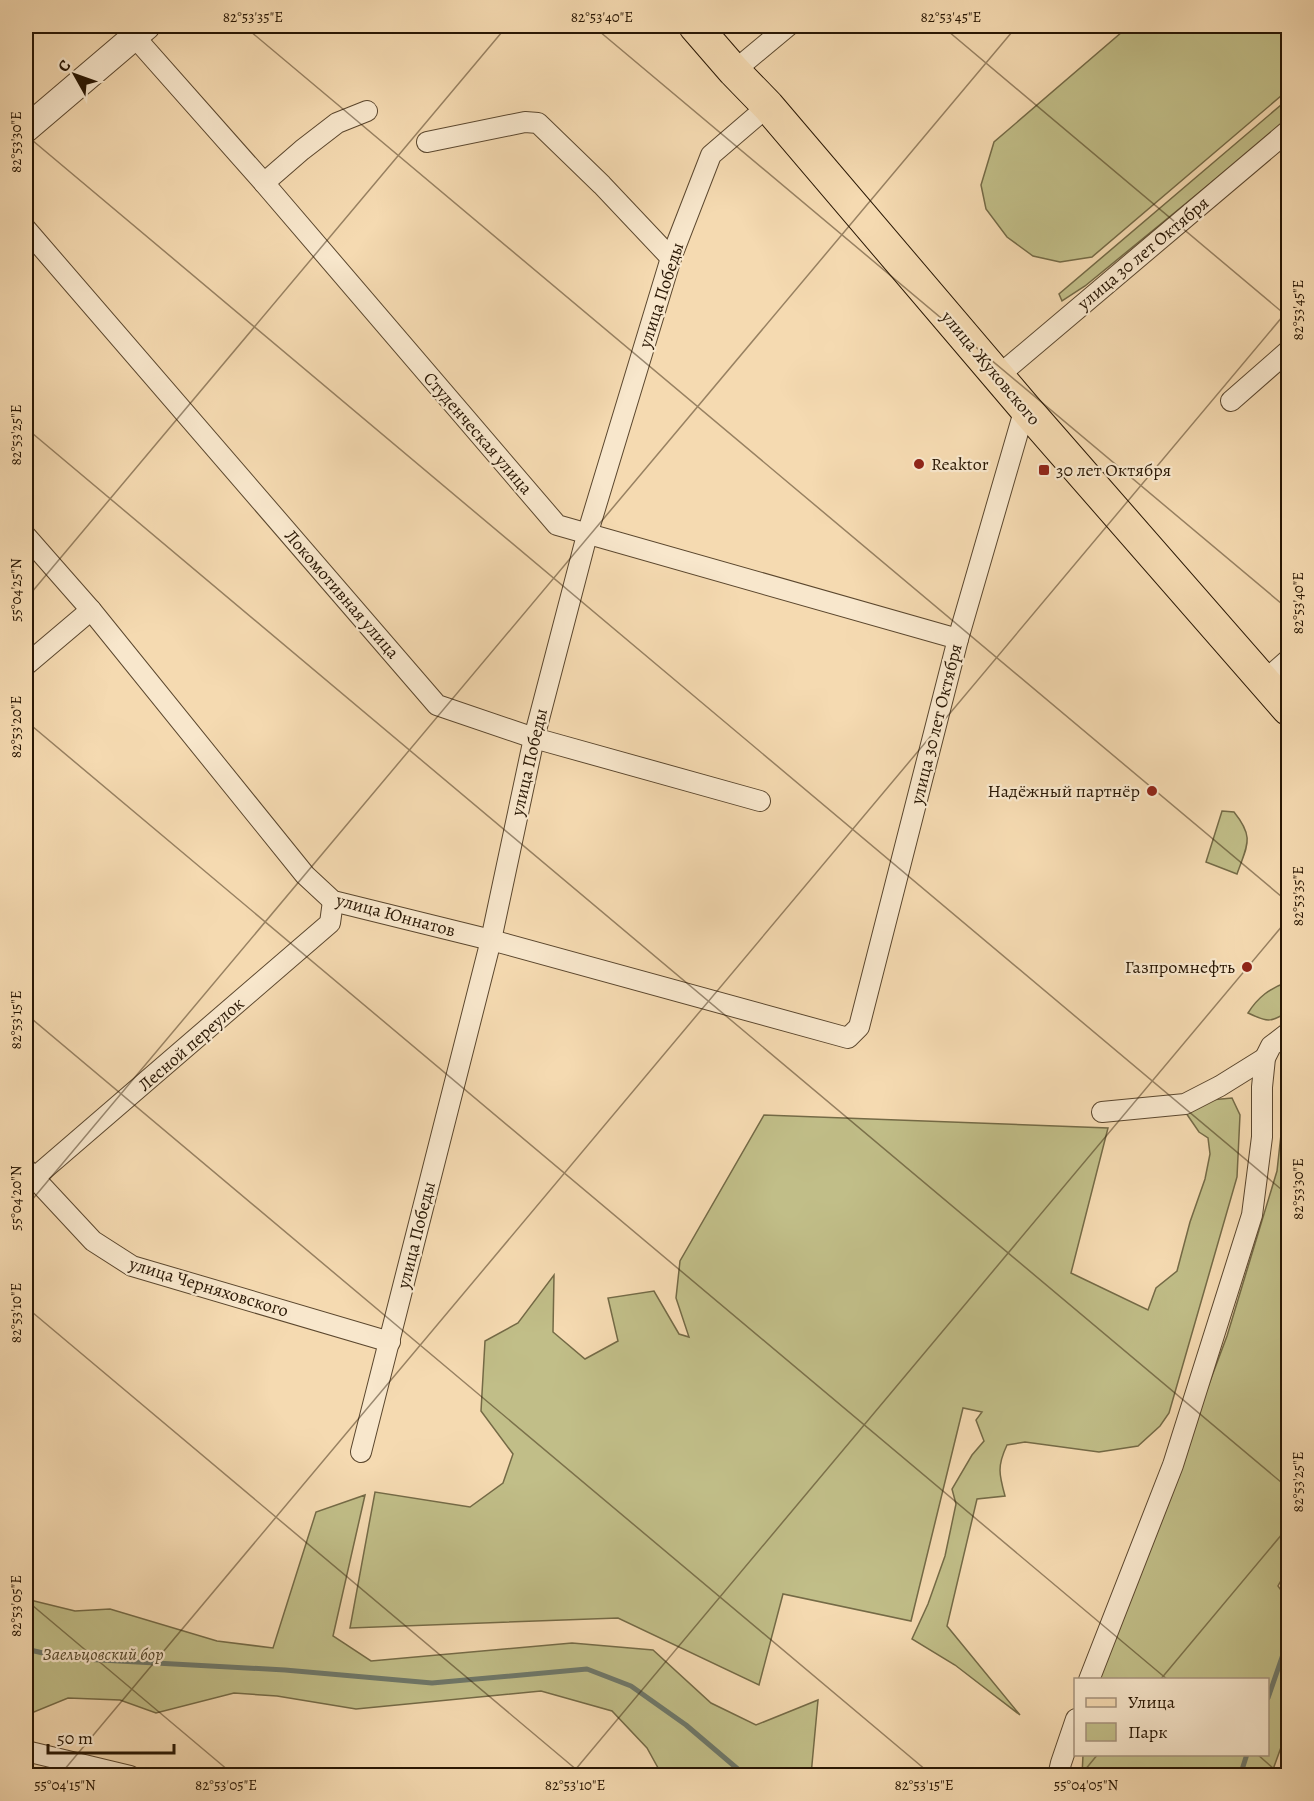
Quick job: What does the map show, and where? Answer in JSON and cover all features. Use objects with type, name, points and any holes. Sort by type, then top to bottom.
[{"type":"main road","name":"улица Жуковского","points":[[695,26],[768,106],[1024,408],[1288,709]]},
{"type":"street","points":[[734,71],[788,26]]},
{"type":"street","points":[[26,129],[136,29]]},
{"type":"street","name":"Студенческая улица","points":[[136,29],[264,183],[557,525],[958,639]]},
{"type":"street","name":"улица Победы","points":[[361,1452],[491,940],[534,738],[587,535],[671,258],[711,155],[768,106]]},
{"type":"street","points":[[264,183],[337,123],[367,111]]},
{"type":"street","points":[[427,142],[525,122],[538,123],[602,185],[671,258]]},
{"type":"street","name":"улица 30 лет Октября","points":[[998,376],[1288,131]]},
{"type":"street","name":"Локомотивная улица","points":[[26,229],[437,705],[534,738],[760,801]]},
{"type":"street","points":[[1231,400],[1288,351]]},
{"type":"street","name":"улица 30 лет Октября","points":[[848,1038],[859,1028],[958,639],[1024,408]]},
{"type":"street","name":"улица Юннатов","points":[[26,536],[91,610],[298,866],[333,901],[491,940],[848,1038]]},
{"type":"street","points":[[26,665],[91,610]]},
{"type":"street","points":[[1264,681],[1288,660]]},
{"type":"street","name":"Лесной переулок","points":[[30,1174],[330,923],[333,901]]},
{"type":"street","points":[[1090,1678],[1173,1465],[1252,1215],[1262,1137],[1262,1087],[1265,1058],[1271,1046],[1288,1033]]},
{"type":"street","points":[[1102,1112],[1185,1104],[1220,1086],[1265,1058]]},
{"type":"street","name":"улица Черняховского","points":[[30,1174],[93,1241],[132,1266],[390,1342]]},
{"type":"street","points":[[1058,1776],[1074,1725]]},
{"type":"street","points":[[26,1751],[129,1776]]},
{"type":"green space","points":[[1129,26],[1288,26],[1288,90],[1092,257],[1060,262],[1033,256],[1007,237],[986,209],[981,185],[994,142]]},
{"type":"green space","points":[[1288,99],[1288,120],[1085,286],[1062,301],[1059,294]]},
{"type":"green space","points":[[1222,811],[1234,812],[1247,835],[1246,848],[1237,874],[1206,862]]},
{"type":"green space","points":[[1288,982],[1288,1012],[1268,1020],[1248,1013],[1265,994]]},
{"type":"green space","points":[[1288,1094],[1288,1568],[1278,1586],[1288,1600],[1288,1728],[1271,1775],[1082,1776],[1083,1756],[1269,1756],[1269,1678],[1098,1678],[1227,1336],[1277,1171],[1285,1098]]},
{"type":"green space","points":[[1232,1098],[1240,1115],[1237,1177],[1169,1413],[1160,1426],[1138,1446],[1099,1452],[1025,1442],[1007,1445],[1000,1470],[1005,1496],[977,1499],[947,1626],[1020,1715],[955,1665],[912,1639],[928,1604],[945,1556],[956,1504],[952,1489],[972,1455],[984,1441],[976,1420],[982,1412],[963,1408],[911,1621],[783,1594],[759,1685],[618,1618],[350,1628],[375,1492],[470,1507],[503,1483],[513,1454],[481,1411],[485,1341],[518,1323],[554,1275],[553,1332],[585,1359],[618,1341],[608,1298],[654,1291],[679,1334],[689,1337],[676,1298],[680,1261],[764,1115],[1108,1128],[1071,1273],[1148,1310],[1156,1288],[1177,1271],[1190,1222],[1205,1179],[1210,1154],[1208,1138],[1199,1132],[1186,1113],[1199,1101]]},
{"type":"green space","name":"Заельцовский бор","points":[[365,1495],[333,1636],[371,1661],[572,1643],[653,1650],[711,1703],[756,1725],[818,1700],[811,1775],[662,1775],[647,1748],[612,1711],[541,1691],[356,1709],[277,1696],[234,1693],[156,1713],[120,1700],[68,1698],[34,1712],[26,1710],[26,1599],[75,1611],[110,1609],[217,1641],[273,1648],[316,1512]]},
{"type":"waterway","points":[[1269,1695],[1288,1640]]},
{"type":"waterway","points":[[26,1649],[64,1658],[285,1670],[432,1683],[587,1669],[631,1686],[686,1725],[746,1776]]},
{"type":"waterway","points":[[1240,1776],[1246,1756]]},
{"type":"place","name":"Reaktor","points":[[919,464]]},
{"type":"place","name":"30 лет Октября","points":[[1044,470]]},
{"type":"place","name":"Надёжный партнёр","points":[[1152,791]]},
{"type":"place","name":"Газпромнефть","points":[[1247,967]]}]
